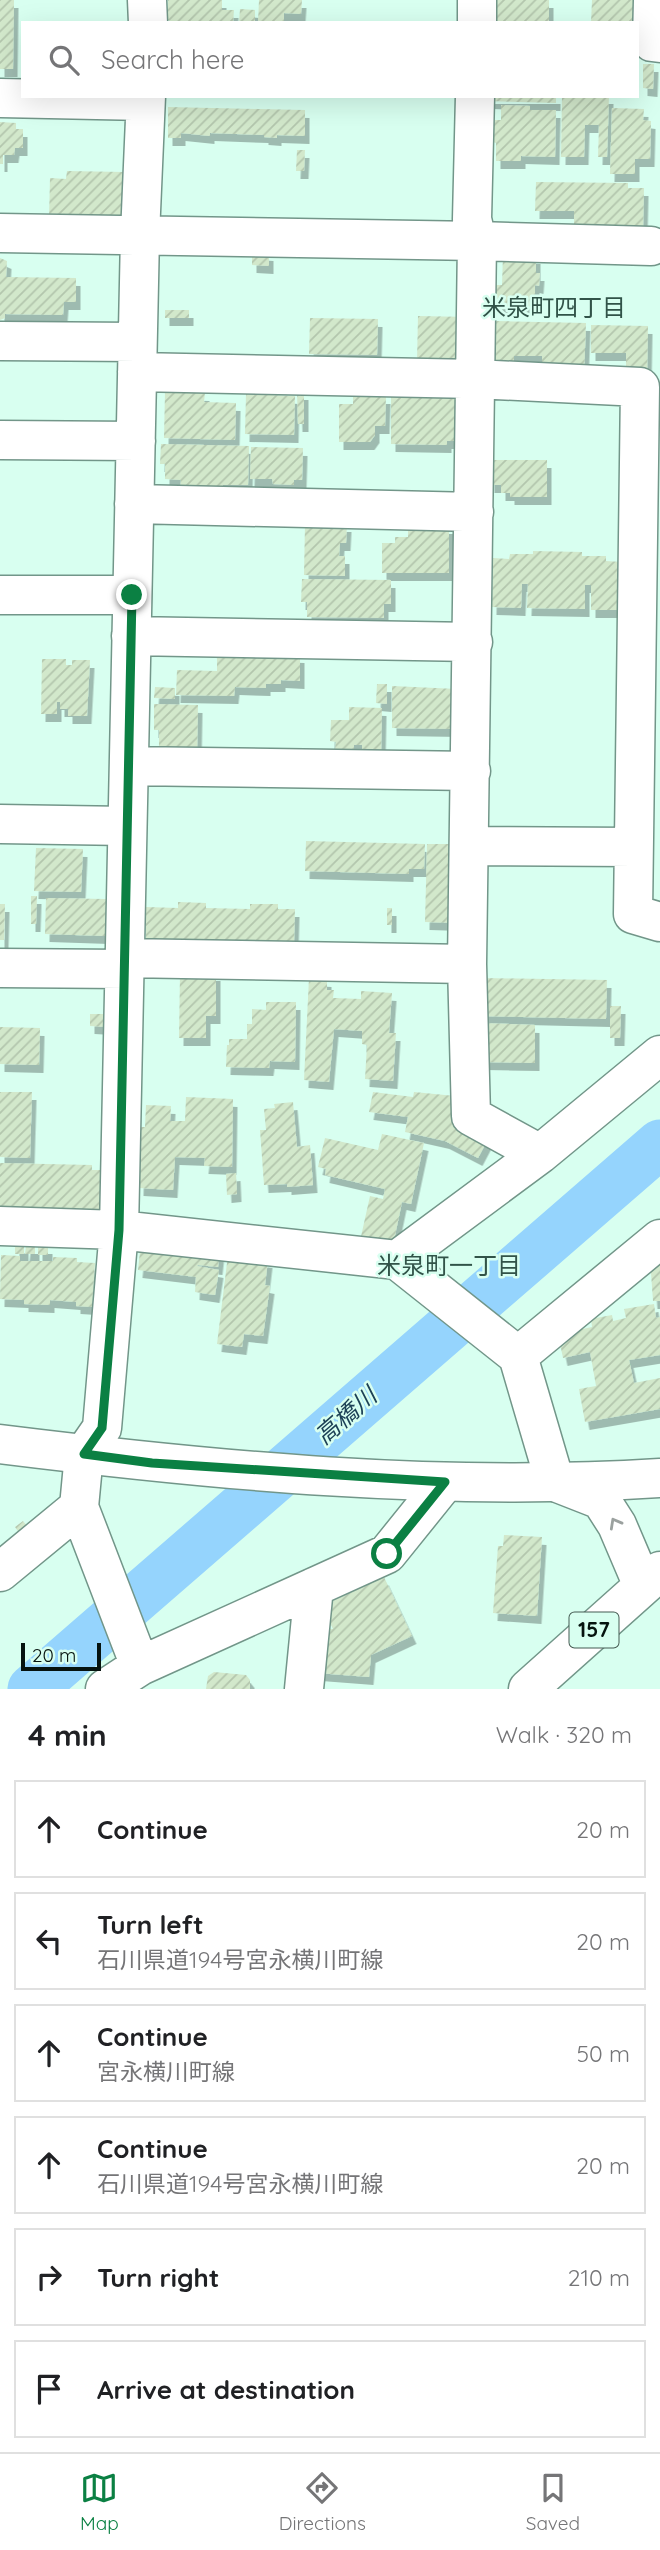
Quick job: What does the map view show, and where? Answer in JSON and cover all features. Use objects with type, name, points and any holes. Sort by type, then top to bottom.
[{"type":"main road","points":[[147,0],[148,21]]},
{"type":"main road","points":[[477,0],[477,21]]},
{"type":"main road","points":[[650,42],[653,0]]},
{"type":"main road","points":[[0,98],[146,99],[137,357],[119,1230],[102,1428],[84,1454],[84,1518],[140,1666]]},
{"type":"main road","points":[[475,98],[472,219],[477,241],[467,964],[471,1116],[540,1154]]},
{"type":"main road","points":[[0,233],[651,246]]},
{"type":"main road","points":[[0,341],[137,357],[640,387],[632,914],[660,922]]},
{"type":"main road","points":[[0,440],[136,441]]},
{"type":"main road","points":[[134,504],[474,512]]},
{"type":"main road","points":[[0,595],[132,595]]},
{"type":"main road","points":[[131,636],[472,642]]},
{"type":"main road","points":[[129,766],[471,771]]},
{"type":"main road","points":[[0,824],[127,826]]},
{"type":"main road","points":[[469,846],[633,847]]},
{"type":"main road","points":[[0,968],[124,964],[467,964]]},
{"type":"main road","points":[[397,1260],[540,1154],[660,1055]]},
{"type":"main road","points":[[0,1226],[119,1230],[397,1260],[512,1352],[555,1482]]},
{"type":"main road","points":[[512,1352],[655,1247]]},
{"type":"main road","points":[[0,1444],[152,1463],[445,1482],[660,1478]]},
{"type":"main road","points":[[106,1689],[140,1666],[387,1554],[445,1482]]},
{"type":"main road","name":"157","points":[[528,1689],[651,1578],[601,1500],[555,1482]]},
{"type":"main road","points":[[0,1572],[84,1518]]},
{"type":"main road","points":[[304,1689],[314,1587]]},
{"type":"building","points":[[0,0],[14,0],[13,69],[0,69]]},
{"type":"building","points":[[168,0],[222,0],[222,10],[234,10],[233,21],[168,20]]},
{"type":"building","points":[[259,0],[302,0],[301,14],[284,13],[284,21],[258,21]]},
{"type":"building","points":[[493,0],[549,0],[549,21],[492,21]]},
{"type":"building","points":[[592,0],[636,0],[635,21],[591,21]]},
{"type":"building","points":[[240,9],[255,10],[255,21],[239,21]]},
{"type":"building","points":[[643,64],[654,64],[653,89],[643,88]]},
{"type":"building","points":[[488,98],[556,98],[556,103],[488,101]]},
{"type":"building","points":[[562,98],[609,98],[607,157],[598,157],[599,125],[585,125],[584,157],[561,157]]},
{"type":"building","points":[[501,105],[530,106],[530,110],[556,110],[555,157],[521,156],[521,161],[496,161],[493,120],[501,120]]},
{"type":"building","points":[[168,107],[305,110],[305,136],[277,135],[277,138],[264,135],[210,133],[210,136],[181,133],[181,138],[168,138]]},
{"type":"building","points":[[612,108],[644,109],[643,120],[651,121],[650,159],[635,159],[635,174],[610,174]]},
{"type":"building","points":[[0,122],[16,123],[16,129],[23,129],[23,148],[15,148],[14,155],[3,155],[3,164],[0,164]]},
{"type":"building","points":[[297,150],[305,150],[304,171],[296,171]]},
{"type":"building","points":[[67,171],[124,172],[123,218],[49,218],[50,178],[66,179]]},
{"type":"building","points":[[536,182],[628,183],[628,188],[644,188],[643,229],[574,228],[574,211],[535,211]]},
{"type":"building","points":[[252,252],[269,253],[269,266],[252,265]]},
{"type":"building","points":[[503,255],[536,256],[536,273],[540,273],[539,286],[535,285],[535,307],[495,306],[495,285],[502,285]]},
{"type":"building","points":[[0,258],[7,261],[6,277],[76,278],[76,302],[64,302],[63,315],[5,314],[5,318],[0,320]]},
{"type":"building","points":[[165,310],[189,310],[189,318],[165,318]]},
{"type":"building","points":[[418,316],[470,317],[469,367],[417,361]]},
{"type":"building","points":[[310,318],[378,319],[377,355],[309,354]]},
{"type":"building","points":[[494,321],[586,323],[584,374],[542,369],[542,356],[514,356],[514,371],[495,371]]},
{"type":"building","points":[[591,325],[648,326],[647,376],[626,376],[626,353],[591,353]]},
{"type":"building","points":[[165,392],[205,393],[204,402],[236,403],[235,440],[164,438]]},
{"type":"building","points":[[297,392],[304,392],[304,424],[298,424]]},
{"type":"building","points":[[246,394],[295,396],[294,435],[245,434]]},
{"type":"building","points":[[391,395],[463,396],[462,441],[447,441],[447,445],[391,444]]},
{"type":"building","points":[[353,396],[386,396],[385,426],[375,426],[375,435],[370,442],[339,442],[339,404],[353,404]]},
{"type":"building","points":[[161,444],[249,446],[248,485],[223,485],[222,488],[180,492],[181,480],[165,479],[165,464],[160,464]]},
{"type":"building","points":[[251,447],[303,448],[302,480],[294,480],[294,485],[273,484],[272,479],[250,479]]},
{"type":"building","points":[[490,460],[547,460],[547,497],[510,497],[510,493],[501,493],[501,485],[490,485]]},
{"type":"building","points":[[305,524],[347,524],[346,543],[340,543],[339,556],[345,556],[345,576],[304,575]]},
{"type":"building","points":[[408,526],[449,526],[449,573],[382,573],[382,543],[395,543],[395,537],[408,537]]},
{"type":"building","points":[[533,551],[582,552],[582,556],[606,556],[606,561],[622,562],[621,610],[591,610],[591,585],[585,585],[585,609],[527,608],[528,584],[522,584],[521,608],[492,607],[493,558],[509,559],[510,554],[533,554]]},
{"type":"building","points":[[302,579],[391,580],[391,604],[384,604],[384,618],[307,617],[307,602],[301,602]]},
{"type":"building","points":[[230,653],[300,655],[300,681],[281,680],[281,684],[266,684],[266,688],[235,687],[234,696],[176,695],[177,670],[217,671],[217,657],[229,657]]},
{"type":"building","points":[[42,659],[66,659],[66,665],[72,665],[72,660],[90,660],[87,716],[68,716],[68,709],[60,709],[60,702],[57,702],[57,714],[41,714]]},
{"type":"building","points":[[377,684],[387,684],[387,704],[376,703]]},
{"type":"building","points":[[392,686],[457,689],[457,729],[392,728]]},
{"type":"building","points":[[155,687],[175,688],[175,699],[154,698]]},
{"type":"building","points":[[154,704],[198,705],[197,755],[159,754],[159,730],[154,730]]},
{"type":"building","points":[[349,707],[382,708],[381,754],[362,753],[362,745],[354,745],[354,752],[335,752],[336,742],[330,741],[331,720],[349,720]]},
{"type":"building","points":[[306,841],[425,844],[424,869],[409,869],[409,874],[305,871]]},
{"type":"building","points":[[427,844],[458,844],[457,923],[425,922]]},
{"type":"building","points":[[36,848],[83,849],[81,892],[34,891]]},
{"type":"building","points":[[31,896],[37,896],[36,924],[31,924]]},
{"type":"building","points":[[46,898],[106,899],[105,936],[45,934]]},
{"type":"building","points":[[178,902],[206,903],[206,908],[250,909],[250,904],[278,904],[278,909],[295,909],[294,942],[146,939],[146,907],[178,908]]},
{"type":"building","points":[[0,904],[5,904],[4,940],[0,940]]},
{"type":"building","points":[[387,908],[392,908],[392,925],[387,925]]},
{"type":"building","points":[[180,973],[216,973],[216,1016],[206,1016],[206,1038],[179,1038]]},
{"type":"building","points":[[309,978],[327,979],[327,990],[334,990],[333,998],[361,999],[361,991],[392,993],[389,1033],[396,1033],[393,1081],[365,1079],[367,1045],[362,1044],[362,1031],[334,1029],[329,1082],[304,1080]]},
{"type":"building","points":[[480,978],[607,980],[606,1019],[480,1016]]},
{"type":"building","points":[[266,1002],[296,1002],[295,1062],[270,1061],[269,1068],[226,1067],[229,1039],[247,1039],[247,1024],[252,1024],[252,1009],[266,1010]]},
{"type":"building","points":[[610,1006],[621,1006],[620,1038],[610,1038]]},
{"type":"building","points":[[90,1014],[108,1014],[108,1027],[90,1026]]},
{"type":"building","points":[[480,1023],[535,1025],[535,1063],[480,1062]]},
{"type":"building","points":[[0,1027],[40,1028],[39,1065],[0,1064]]},
{"type":"building","points":[[0,1092],[32,1092],[30,1158],[0,1157]]},
{"type":"building","points":[[373,1092],[413,1097],[414,1092],[455,1096],[488,1139],[478,1158],[445,1141],[405,1132],[408,1117],[369,1112]]},
{"type":"building","points":[[186,1097],[233,1099],[232,1167],[204,1166],[205,1158],[175,1157],[173,1190],[139,1188],[141,1127],[145,1127],[146,1105],[171,1106],[170,1121],[185,1121]]},
{"type":"building","points":[[293,1102],[297,1147],[310,1145],[313,1185],[264,1185],[260,1130],[266,1130],[264,1109],[275,1108],[274,1104]]},
{"type":"building","points":[[382,1134],[424,1143],[411,1204],[402,1202],[393,1245],[360,1241],[370,1196],[383,1199],[385,1189],[325,1175],[326,1169],[318,1167],[325,1138],[378,1150]]},
{"type":"building","points":[[0,1163],[92,1165],[92,1170],[102,1170],[101,1211],[0,1208]]},
{"type":"building","points":[[236,1173],[237,1194],[227,1195],[226,1174]]},
{"type":"building","points":[[141,1242],[220,1249],[218,1267],[197,1266],[219,1270],[215,1295],[195,1292],[196,1277],[138,1270]]},
{"type":"building","points":[[15,1245],[24,1246],[24,1254],[15,1254]]},
{"type":"building","points":[[26,1246],[35,1246],[35,1254],[25,1254]]},
{"type":"building","points":[[38,1246],[48,1246],[48,1255],[38,1255]]},
{"type":"building","points":[[1,1255],[20,1256],[20,1261],[53,1261],[53,1257],[77,1258],[77,1262],[95,1263],[92,1307],[76,1306],[76,1302],[50,1300],[50,1305],[24,1304],[24,1300],[0,1299]]},
{"type":"building","points":[[228,1255],[268,1260],[265,1285],[270,1286],[263,1336],[244,1334],[242,1347],[217,1344]]},
{"type":"building","points":[[660,1258],[660,1301],[653,1301],[650,1259]]},
{"type":"building","points":[[654,1304],[656,1318],[660,1317],[660,1355],[629,1360],[634,1383],[660,1378],[660,1409],[585,1422],[579,1389],[596,1386],[590,1352],[563,1358],[558,1334],[592,1327],[591,1319],[612,1315],[613,1321],[626,1318],[624,1309]]},
{"type":"building","points":[[23,1521],[28,1527],[20,1534],[15,1527]]},
{"type":"building","points":[[504,1535],[542,1537],[537,1616],[493,1613],[498,1546],[503,1546]]},
{"type":"building","points":[[384,1577],[412,1636],[371,1655],[369,1677],[317,1673],[321,1628],[333,1629],[322,1606]]},
{"type":"building","points":[[214,1672],[246,1675],[250,1680],[250,1689],[206,1689],[208,1676]]},
{"type":"waterway","name":"高橋川","points":[[32,1689],[660,1144]]},
{"type":"district","name":"米泉町四丁目","points":[[554,308]]},
{"type":"district","name":"米泉町一丁目","points":[[449,1266]]},
{"type":"route","points":[[132,595],[119,1230],[102,1428],[84,1454],[152,1463],[445,1482],[387,1554]]}]
